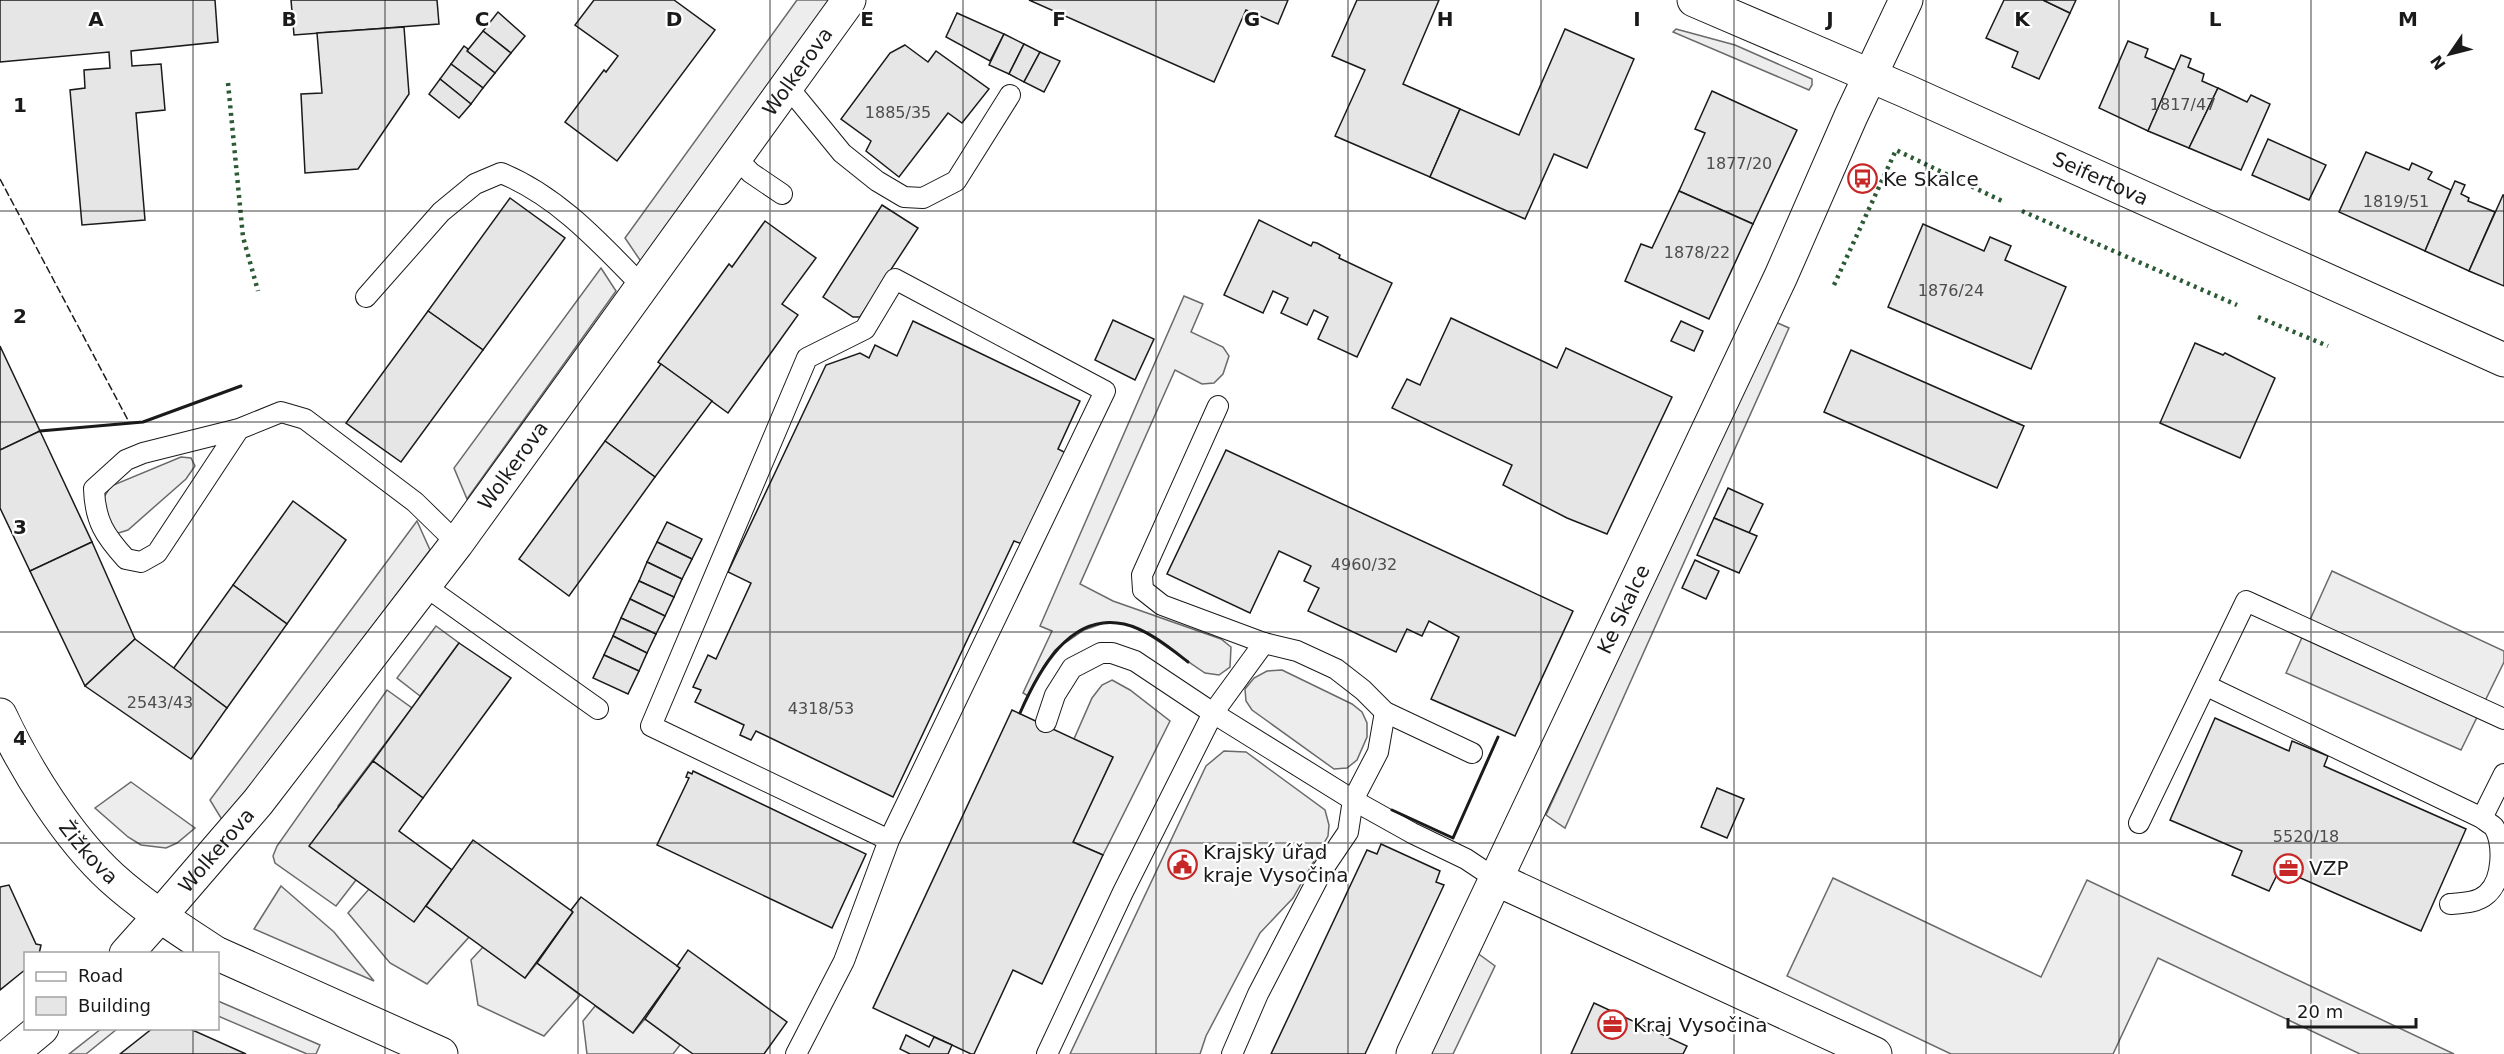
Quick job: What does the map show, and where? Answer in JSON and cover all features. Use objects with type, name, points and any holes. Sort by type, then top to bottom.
[{"type":"street","name":"Wolkerova","points":[[128,952],[258,802],[425,586],[849,0]]},
{"type":"street","name":"Seifertova","points":[[1695,0],[1906,91],[2504,360]]},
{"type":"street","name":"Ke Skalce","points":[[1413,1054],[1776,287],[1869,76],[1906,0]]},
{"type":"street","name":"Žižkova","points":[[0,715],[62,821],[111,877],[159,916],[214,952]]},
{"type":"street","points":[[1496,879],[1875,1054]]},
{"type":"street","name":"Žižkova","points":[[219,955],[441,1054]]},
{"type":"street","points":[[11,1054],[41,1030]]},
{"type":"lane","points":[[788,87],[842,153],[877,181],[904,197],[923,198],[956,181],[1010,95]]},
{"type":"lane","points":[[736,158],[752,173],[782,194]]},
{"type":"lane","points":[[366,297],[441,212],[475,184],[501,173],[523,182],[551,201],[600,243],[643,287]]},
{"type":"lane","points":[[796,1054],[844,961],[889,840],[1105,391],[895,279],[865,329],[807,358],[651,726],[889,840]]},
{"type":"lane","points":[[1218,406],[1142,575],[1143,590],[1162,605],[1264,643],[1297,651],[1336,669],[1363,690],[1385,712],[1472,753]]},
{"type":"lane","points":[[238,429],[157,553],[141,562],[126,559],[102,530],[94,510],[94,489],[126,460],[143,453],[238,429],[281,412],[305,419],[415,502],[457,543]]},
{"type":"lane","points":[[425,586],[598,709]]},
{"type":"lane","points":[[2139,823],[2246,601],[2504,718]]},
{"type":"lane","points":[[1047,1054],[1123,892],[1213,713],[1264,643]]},
{"type":"lane","points":[[1046,722],[1056,695],[1072,668],[1101,653],[1112,653],[1135,661],[1213,713],[1353,800],[1412,833],[1466,859],[1496,879]]},
{"type":"lane","points":[[2207,686],[2482,818],[2494,827],[2502,860],[2498,878],[2488,894],[2472,902],[2450,903]]},
{"type":"lane","points":[[1232,1054],[1258,994],[1323,868],[1347,832],[1353,800],[1378,752],[1385,712]]},
{"type":"lane","points":[[2482,818],[2504,774]]},
{"type":"shaded area","points":[[797,0],[831,0],[642,263],[625,238]]},
{"type":"shaded area","points":[[1676,29],[1735,45],[1812,79],[1812,85],[1809,90],[1673,32]]},
{"type":"shaded area","points":[[601,268],[616,291],[467,499],[454,468]]},
{"type":"shaded area","points":[[1184,296],[1203,304],[1191,332],[1223,347],[1229,356],[1223,374],[1214,383],[1202,384],[1175,370],[1080,584],[1113,601],[1221,639],[1231,647],[1230,667],[1219,675],[1205,673],[1146,633],[1126,624],[1107,622],[1084,630],[1055,650],[1028,696],[1023,693],[1052,631],[1040,626]]},
{"type":"shaded area","points":[[1773,321],[1789,328],[1565,828],[1546,815]]},
{"type":"shaded area","points":[[181,457],[191,458],[195,466],[186,479],[128,530],[112,535],[102,500],[111,486]]},
{"type":"shaded area","points":[[417,521],[430,550],[224,823],[210,800]]},
{"type":"shaded area","points":[[2332,571],[2504,651],[2504,662],[2461,750],[2286,673]]},
{"type":"shaded area","points":[[436,626],[459,643],[420,696],[397,678]]},
{"type":"shaded area","points":[[1282,670],[1352,704],[1362,712],[1367,723],[1367,737],[1357,760],[1347,768],[1334,769],[1252,710],[1246,701],[1245,689],[1254,678],[1267,671]]},
{"type":"shaded area","points":[[1112,680],[1130,690],[1170,721],[1103,855],[1073,842],[1113,757],[1074,739],[1092,698],[1102,685]]},
{"type":"shaded area","points":[[387,690],[412,708],[338,806],[356,880],[336,906],[275,863],[273,856],[277,846]]},
{"type":"shaded area","points":[[1224,751],[1246,752],[1325,810],[1329,825],[1328,836],[1293,898],[1260,933],[1206,1036],[1200,1054],[1070,1054],[1206,766]]},
{"type":"shaded area","points":[[131,782],[195,828],[177,843],[166,848],[141,845],[128,837],[95,808]]},
{"type":"shaded area","points":[[1833,878],[2041,977],[2087,880],[2454,1054],[2360,1054],[2158,958],[2113,1054],[1951,1054],[1787,976]]},
{"type":"shaded area","points":[[281,886],[334,932],[374,981],[254,929]]},
{"type":"shaded area","points":[[369,889],[426,906],[469,937],[427,984],[390,963],[348,913]]},
{"type":"shaded area","points":[[483,947],[525,978],[537,963],[580,995],[544,1036],[478,1005],[471,960]]},
{"type":"shaded area","points":[[1476,952],[1495,966],[1453,1054],[1428,1054]]},
{"type":"shaded area","points":[[219,1001],[320,1045],[316,1054],[307,1054],[219,1016]]},
{"type":"shaded area","points":[[595,1006],[633,1033],[645,1019],[680,1045],[673,1054],[587,1054],[583,1021]]},
{"type":"shaded area","points":[[100,1030],[116,1030],[86,1054],[69,1054]]},
{"type":"building","points":[[0,0],[215,0],[218,42],[131,51],[132,66],[161,64],[165,110],[136,113],[145,220],[82,225],[70,90],[85,88],[84,70],[110,68],[109,52],[0,62]]},
{"type":"building","points":[[291,0],[437,0],[439,24],[294,35]]},
{"type":"building","points":[[594,0],[674,0],[715,30],[617,161],[565,122],[604,70],[606,72],[618,56],[575,25]]},
{"type":"building","points":[[1029,0],[1288,0],[1278,24],[1246,10],[1214,82]]},
{"type":"building","points":[[1357,0],[1439,0],[1403,84],[1460,109],[1430,177],[1335,136],[1365,70],[1332,56]]},
{"type":"building","points":[[2004,0],[2043,0],[2070,13],[2039,79],[2012,67],[2018,52],[1986,38]]},
{"type":"building","points":[[2043,0],[2076,0],[2070,13]]},
{"type":"building","points":[[498,12],[525,36],[511,53],[483,31]]},
{"type":"building","points":[[957,13],[1004,34],[990,61],[946,37]]},
{"type":"building","points":[[404,27],[409,94],[358,169],[305,173],[301,94],[322,93],[317,33]]},
{"type":"building","points":[[1565,29],[1634,59],[1587,168],[1554,154],[1525,219],[1430,177],[1460,109],[1519,135]]},
{"type":"building","points":[[483,31],[511,53],[495,73],[467,51]]},
{"type":"building","points":[[1004,34],[1024,44],[1009,74],[989,65]]},
{"type":"building","points":[[2128,41],[2148,49],[2145,57],[2175,70],[2148,131],[2099,108]]},
{"type":"building","points":[[1024,44],[1040,52],[1024,82],[1009,74]]},
{"type":"building","points":[[905,45],[928,62],[936,51],[989,89],[962,123],[948,113],[899,177],[866,151],[871,141],[841,119],[890,53]]},
{"type":"building","points":[[464,46],[468,49],[467,51],[495,73],[483,88],[451,64]]},
{"type":"building","points":[[1040,52],[1060,61],[1044,92],[1024,82]]},
{"type":"building","points":[[2181,55],[2191,59],[2188,67],[2204,74],[2202,81],[2218,88],[2189,148],[2148,131]]},
{"type":"building","points":[[451,64],[483,88],[471,104],[440,79]]},
{"type":"building","points":[[440,79],[471,104],[459,118],[429,94]]},
{"type":"building","points":[[2218,88],[2247,102],[2251,95],[2270,104],[2241,170],[2189,148]]},
{"type":"building","points":[[1712,91],[1797,130],[1753,224],[1679,191],[1705,133],[1695,129]]},
{"type":"building","points":[[2268,139],[2326,165],[2309,200],[2252,175]]},
{"type":"building","points":[[2366,152],[2409,170],[2412,163],[2432,172],[2428,179],[2451,190],[2425,251],[2339,212]]},
{"type":"building","points":[[2455,181],[2465,185],[2461,194],[2469,198],[2468,201],[2495,212],[2469,271],[2425,251]]},
{"type":"building","points":[[1679,191],[1753,224],[1709,319],[1625,281],[1641,244],[1652,248]]},
{"type":"building","points":[[2504,195],[2504,286],[2469,271]]},
{"type":"building","points":[[510,198],[565,238],[483,350],[428,311]]},
{"type":"building","points":[[882,205],[918,228],[860,317],[853,317],[823,297]]},
{"type":"building","points":[[1259,220],[1311,246],[1313,242],[1317,243],[1340,255],[1339,258],[1392,283],[1357,357],[1318,339],[1328,317],[1314,310],[1307,325],[1281,313],[1288,298],[1273,291],[1263,313],[1224,295]]},
{"type":"building","points":[[765,221],[816,258],[782,304],[798,315],[728,413],[658,362],[729,264],[732,267]]},
{"type":"building","points":[[1923,224],[1984,251],[1990,237],[2011,246],[2005,260],[2066,287],[2031,369],[1888,307]]},
{"type":"building","points":[[428,311],[483,350],[401,462],[346,423]]},
{"type":"building","points":[[1451,318],[1557,368],[1566,348],[1672,397],[1607,534],[1567,518],[1503,485],[1512,465],[1392,408],[1407,379],[1420,385]]},
{"type":"building","points":[[1113,320],[1154,339],[1135,380],[1095,360]]},
{"type":"building","points":[[913,321],[1080,401],[1058,449],[1068,454],[1025,545],[1014,541],[893,797],[756,731],[751,740],[740,735],[744,725],[695,702],[701,690],[693,687],[708,655],[716,659],[751,583],[728,572],[826,365],[860,353],[869,358],[875,345],[897,356]]},
{"type":"building","points":[[1681,321],[1703,331],[1694,351],[1671,341]]},
{"type":"building","points":[[2195,343],[2223,355],[2225,353],[2275,378],[2240,458],[2160,423]]},
{"type":"building","points":[[0,346],[40,431],[0,450]]},
{"type":"building","points":[[1851,350],[2024,426],[1997,488],[1824,412]]},
{"type":"building","points":[[661,364],[712,401],[655,477],[605,441]]},
{"type":"building","points":[[40,431],[92,542],[30,571],[0,508],[0,450]]},
{"type":"building","points":[[605,441],[655,477],[569,596],[519,559]]},
{"type":"building","points":[[1226,450],[1573,611],[1515,736],[1431,699],[1459,637],[1429,621],[1422,636],[1407,629],[1396,652],[1308,611],[1319,588],[1304,581],[1311,566],[1279,551],[1250,613],[1167,574]]},
{"type":"building","points":[[1728,488],[1763,504],[1749,533],[1714,518]]},
{"type":"building","points":[[293,501],[346,540],[287,624],[233,585]]},
{"type":"building","points":[[1714,518],[1757,536],[1739,573],[1697,555]]},
{"type":"building","points":[[667,522],[702,539],[692,559],[657,542]]},
{"type":"building","points":[[92,542],[135,639],[85,686],[30,571]]},
{"type":"building","points":[[657,542],[692,559],[682,579],[647,562]]},
{"type":"building","points":[[1695,560],[1719,571],[1706,599],[1682,588]]},
{"type":"building","points":[[647,562],[682,579],[674,597],[639,581]]},
{"type":"building","points":[[639,581],[674,597],[665,616],[630,599]]},
{"type":"building","points":[[233,585],[287,624],[227,708],[173,669]]},
{"type":"building","points":[[630,599],[665,616],[656,634],[621,618]]},
{"type":"building","points":[[621,618],[656,634],[647,653],[613,636]]},
{"type":"building","points":[[613,636],[647,653],[639,671],[604,655]]},
{"type":"building","points":[[135,639],[227,708],[191,759],[85,686]]},
{"type":"building","points":[[459,643],[511,678],[423,798],[373,761]]},
{"type":"building","points":[[604,655],[639,671],[628,694],[593,678]]},
{"type":"building","points":[[1012,710],[1113,757],[1073,842],[1103,855],[1042,984],[1013,970],[974,1054],[971,1054],[873,1008]]},
{"type":"building","points":[[2215,718],[2289,751],[2292,741],[2328,756],[2324,766],[2466,829],[2421,931],[2280,869],[2269,891],[2232,875],[2242,851],[2170,820]]},
{"type":"building","points":[[373,761],[423,798],[399,831],[452,870],[414,922],[309,846]]},
{"type":"building","points":[[693,771],[866,854],[832,928],[657,845],[689,778],[686,777],[688,772],[692,774]]},
{"type":"building","points":[[1717,788],[1744,799],[1727,838],[1701,827]]},
{"type":"building","points":[[473,840],[573,912],[525,978],[426,906]]},
{"type":"building","points":[[1381,844],[1440,871],[1436,882],[1444,885],[1365,1054],[1271,1054],[1367,850],[1377,854]]},
{"type":"building","points":[[9,885],[36,944],[41,945],[39,952],[24,952],[24,971],[0,990],[0,887]]},
{"type":"building","points":[[581,897],[680,968],[633,1033],[537,963]]},
{"type":"building","points":[[688,950],[787,1022],[764,1054],[693,1054],[645,1019],[680,968],[677,966]]},
{"type":"building","name":"Kraj Vysočina","points":[[1594,1003],[1687,1046],[1683,1054],[1571,1054]]},
{"type":"building","points":[[150,1030],[192,1030],[246,1054],[120,1054]]},
{"type":"building","points":[[906,1035],[929,1047],[934,1037],[952,1045],[948,1054],[910,1054],[900,1049]]},
{"type":"hedge","points":[[228,83],[243,237],[258,291]]},
{"type":"hedge","points":[[1834,285],[1896,150],[2002,201]]},
{"type":"hedge","points":[[2022,211],[2237,305]]},
{"type":"hedge","points":[[2258,317],[2328,346]]},
{"type":"fence","points":[[0,179],[130,424]]},
{"type":"wall","points":[[40,431],[143,422],[241,386]]},
{"type":"wall","points":[[1020,713],[1046,664],[1072,636],[1087,627],[1104,623],[1133,626],[1158,640],[1188,662]]},
{"type":"wall","points":[[1392,810],[1453,838],[1498,737]]},
{"type":"place","name":"Ke Skalce","points":[[1862,179]]},
{"type":"place","name":"Krajský úřad kraje Vysočina","points":[[1182,864]]},
{"type":"place","name":"VZP","points":[[2288,868]]},
{"type":"place","name":"Kraj Vysočina","points":[[1612,1025]]}]
